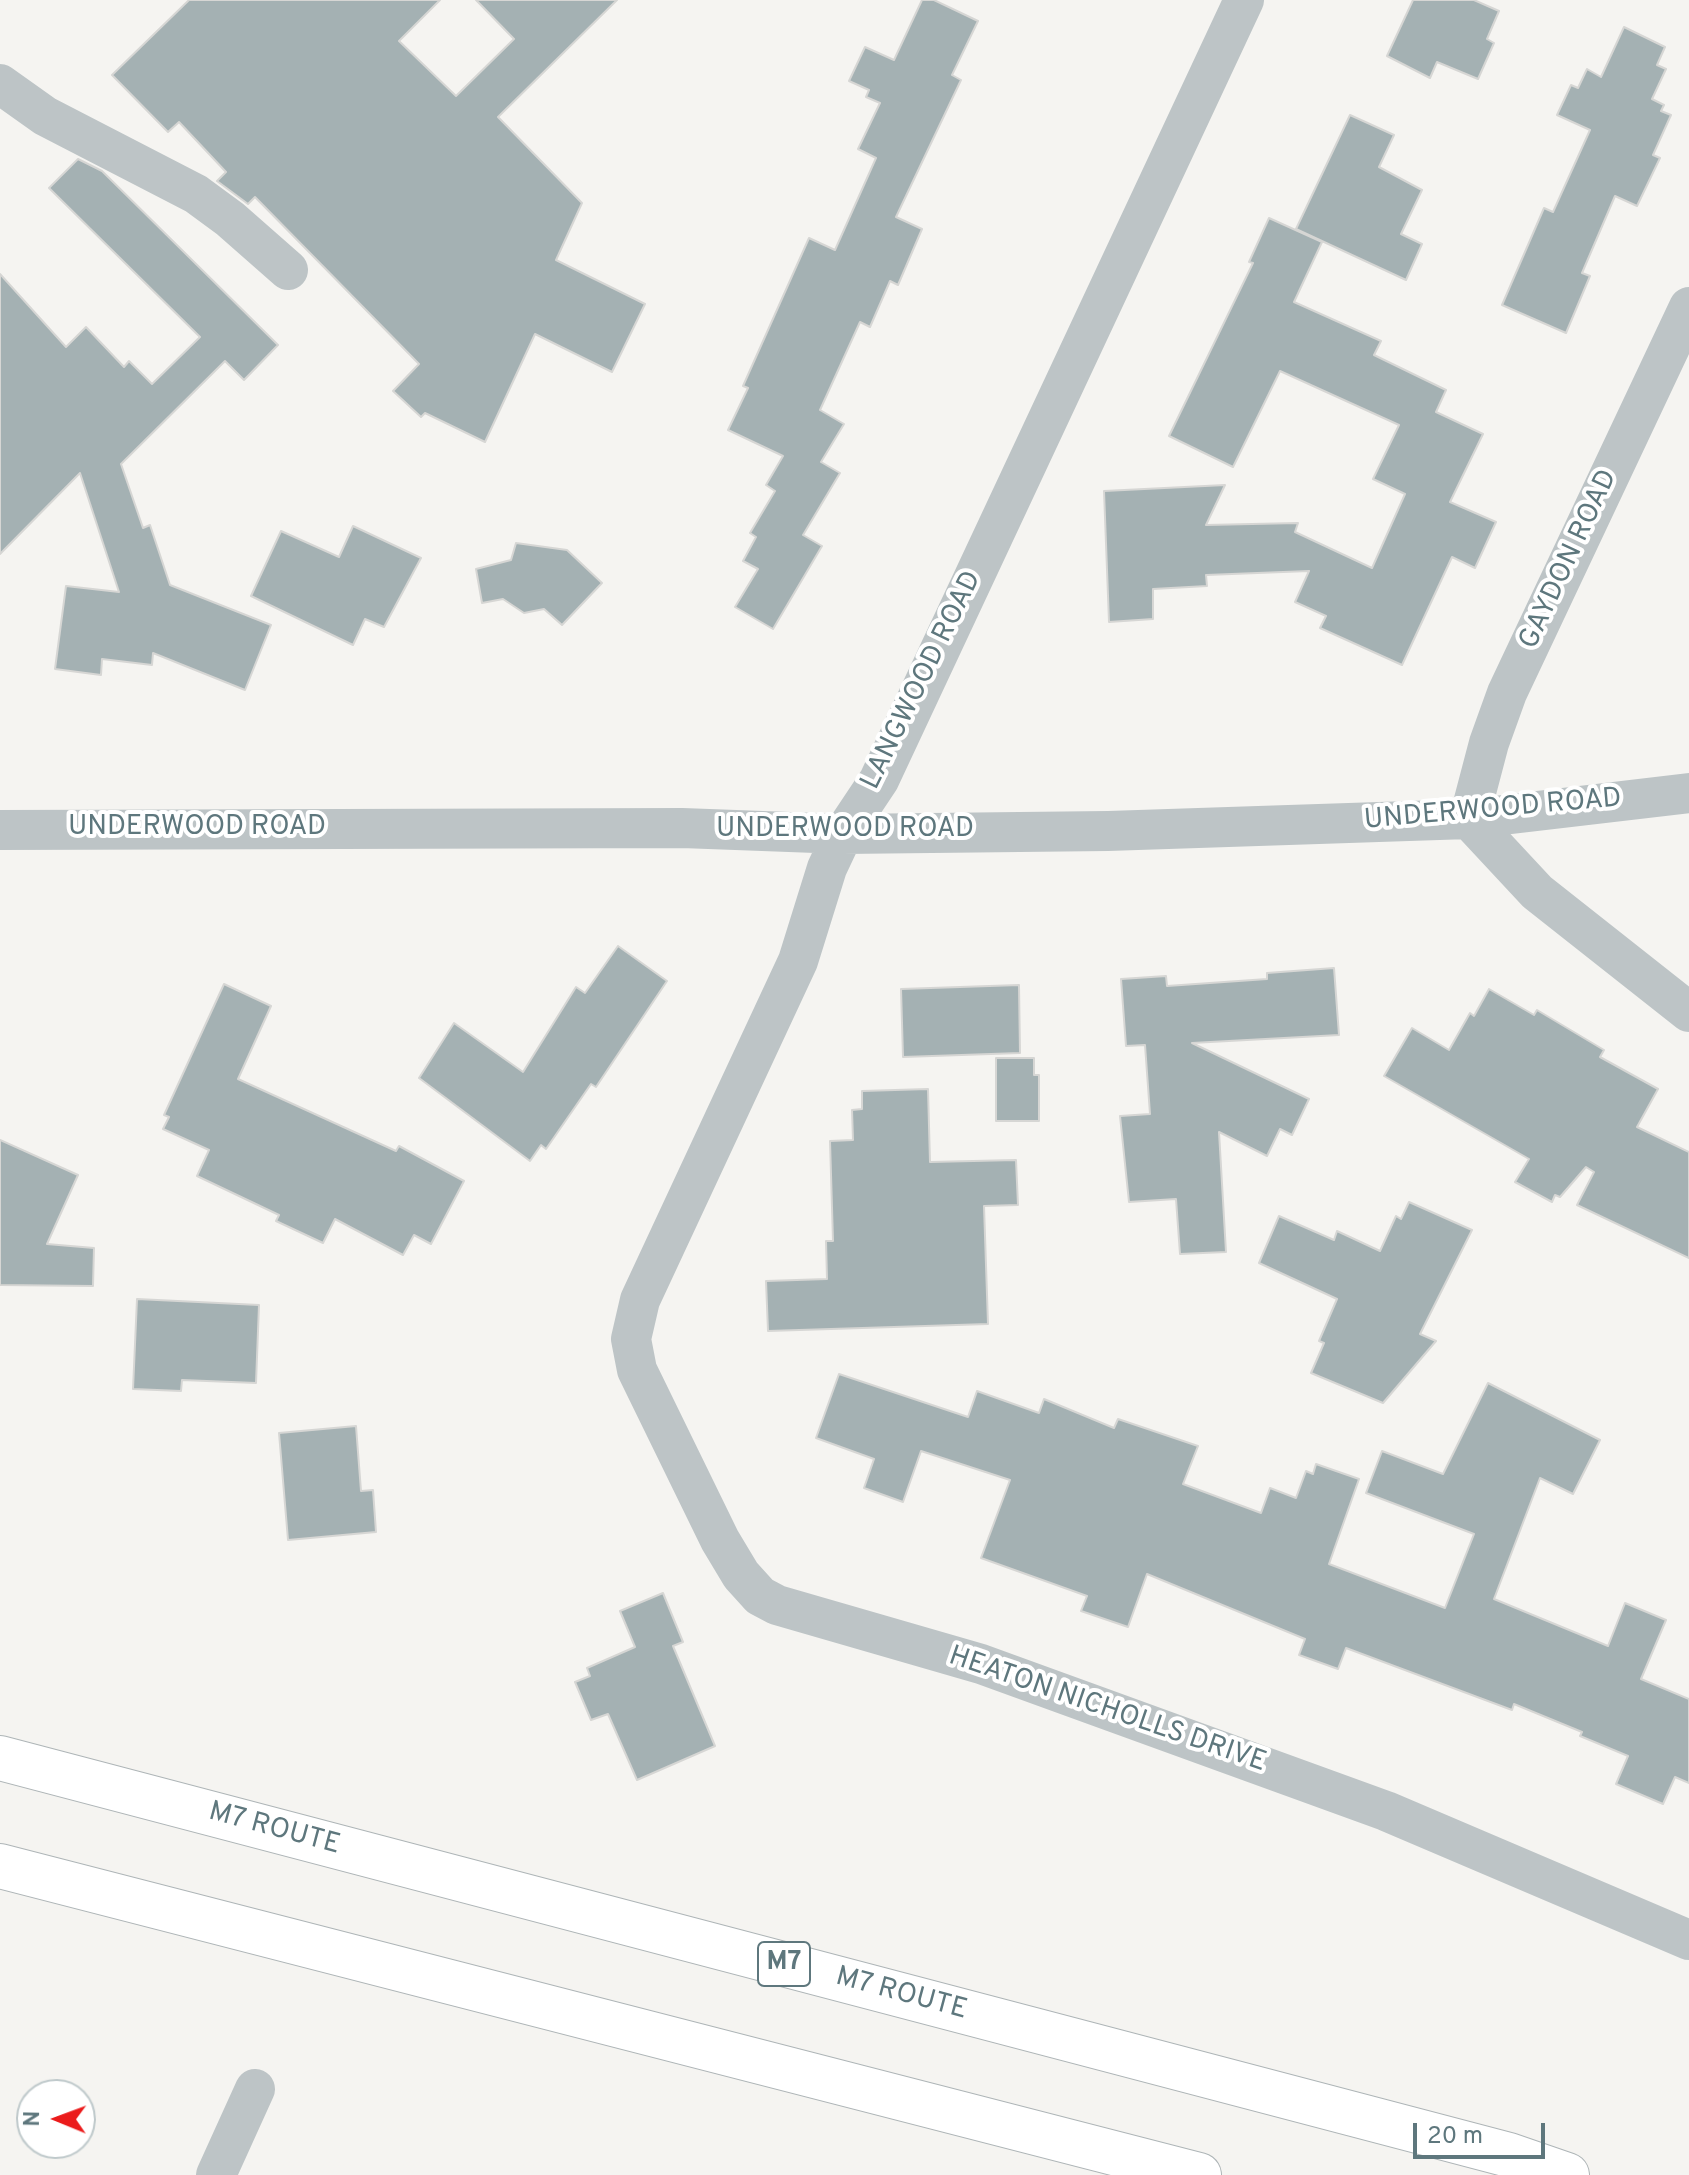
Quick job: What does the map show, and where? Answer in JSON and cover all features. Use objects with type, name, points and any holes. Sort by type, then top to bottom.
[{"type":"highway","name":"M7 ROUTE","points":[[0,1758],[1509,2155],[1567,2175]]},
{"type":"highway","points":[[0,1866],[1199,2175]]},
{"type":"street","name":"LANGWOOD ROAD","points":[[637,1370],[631,1339],[640,1300],[798,961],[827,868],[843,834],[879,780],[1244,0]]},
{"type":"street","points":[[0,84],[45,116],[196,194],[288,270]]},
{"type":"street","name":"GAYDON ROAD","points":[[1469,819],[1489,743],[1507,693],[1689,307]]},
{"type":"street","name":"UNDERWOOD ROAD","points":[[0,830],[666,828],[843,834],[1108,831],[1469,819],[1689,793]]},
{"type":"street","points":[[1469,819],[1537,892],[1689,1012]]},
{"type":"street","name":"HEATON NICHOLLS DRIVE","points":[[637,1370],[720,1540],[741,1575],[760,1596],[777,1605],[981,1664],[1386,1811],[1689,1940]]},
{"type":"street","points":[[216,2175],[255,2089]]},
{"type":"building","points":[[189,0],[440,0],[399,41],[456,96],[514,39],[476,0],[617,0],[498,117],[582,203],[556,260],[645,304],[612,372],[535,334],[485,442],[425,413],[421,417],[393,391],[419,364],[255,197],[248,204],[217,181],[226,172],[179,122],[168,132],[112,75]]},
{"type":"building","points":[[922,0],[934,0],[978,21],[952,75],[961,80],[896,217],[922,229],[898,285],[890,281],[870,327],[860,322],[820,410],[844,424],[821,462],[840,473],[803,535],[822,546],[773,629],[735,607],[758,569],[743,561],[756,537],[750,533],[775,491],[766,485],[783,456],[728,430],[748,388],[743,386],[809,238],[835,250],[876,158],[858,149],[880,103],[866,97],[869,90],[849,81],[865,47],[894,60]]},
{"type":"building","points":[[1413,0],[1474,0],[1499,11],[1487,39],[1494,43],[1478,79],[1437,62],[1430,78],[1387,56]]},
{"type":"building","points":[[1624,27],[1665,47],[1657,65],[1666,69],[1652,99],[1664,105],[1661,111],[1671,115],[1653,155],[1660,158],[1637,206],[1615,196],[1582,273],[1590,276],[1566,333],[1502,305],[1544,208],[1553,212],[1590,130],[1557,115],[1571,85],[1578,88],[1587,69],[1601,77]]},
{"type":"building","points":[[1350,115],[1394,135],[1379,167],[1422,190],[1401,234],[1422,244],[1406,280],[1296,229]]},
{"type":"building","points":[[78,159],[102,171],[278,345],[244,380],[225,361],[121,464],[143,528],[150,525],[170,585],[271,625],[245,690],[153,653],[152,665],[102,659],[101,675],[55,669],[66,586],[119,592],[80,473],[0,554],[0,274],[66,347],[86,327],[124,367],[129,361],[152,384],[200,337],[49,188]]},
{"type":"building","points":[[1269,218],[1322,242],[1294,302],[1381,341],[1374,355],[1446,390],[1436,412],[1483,434],[1450,502],[1496,522],[1475,568],[1452,557],[1402,665],[1320,628],[1326,616],[1295,602],[1309,571],[1206,575],[1207,586],[1153,589],[1153,619],[1109,622],[1104,491],[1225,485],[1206,525],[1298,523],[1295,532],[1372,568],[1405,494],[1373,479],[1399,425],[1280,371],[1233,467],[1169,436],[1253,263],[1249,262]]},
{"type":"building","points":[[353,526],[421,558],[384,627],[365,619],[353,645],[251,596],[281,531],[339,557]]},
{"type":"building","points":[[516,543],[567,550],[602,583],[562,625],[544,609],[524,613],[503,599],[482,603],[476,569],[511,560]]},
{"type":"building","points":[[618,946],[667,981],[596,1087],[591,1084],[546,1149],[541,1145],[530,1161],[419,1078],[454,1023],[523,1072],[576,987],[585,993]]},
{"type":"building","points":[[1334,968],[1339,1035],[1192,1043],[1309,1099],[1292,1135],[1280,1129],[1267,1156],[1219,1132],[1226,1252],[1180,1254],[1176,1199],[1129,1202],[1120,1116],[1150,1114],[1145,1045],[1126,1046],[1121,979],[1166,976],[1167,986],[1267,979],[1267,973]]},
{"type":"building","points":[[224,984],[271,1006],[238,1079],[396,1151],[399,1146],[464,1181],[431,1244],[414,1235],[403,1255],[335,1219],[323,1243],[276,1221],[279,1215],[197,1176],[209,1150],[163,1129],[169,1117],[164,1115]]},
{"type":"building","points":[[1019,985],[1020,1053],[903,1057],[901,989]]},
{"type":"building","points":[[1489,989],[1534,1015],[1537,1010],[1604,1050],[1600,1057],[1658,1089],[1637,1127],[1689,1152],[1689,1258],[1577,1205],[1594,1172],[1586,1167],[1560,1197],[1555,1195],[1552,1202],[1515,1182],[1529,1159],[1384,1076],[1412,1028],[1449,1050],[1470,1013],[1474,1016]]},
{"type":"building","points":[[996,1058],[1034,1058],[1034,1075],[1039,1075],[1039,1121],[996,1121]]},
{"type":"building","points":[[928,1089],[930,1162],[1016,1160],[1018,1205],[984,1206],[988,1324],[768,1331],[766,1281],[827,1279],[826,1241],[833,1241],[830,1141],[853,1140],[852,1110],[862,1109],[862,1091]]},
{"type":"building","points":[[0,1140],[78,1175],[47,1244],[94,1248],[93,1286],[0,1285]]},
{"type":"building","points":[[1409,1202],[1472,1230],[1420,1334],[1436,1341],[1383,1403],[1311,1373],[1324,1343],[1319,1341],[1337,1299],[1259,1263],[1279,1216],[1334,1240],[1337,1231],[1380,1251],[1396,1216],[1401,1219]]},
{"type":"building","points":[[137,1299],[259,1305],[256,1383],[182,1380],[181,1391],[133,1389]]},
{"type":"building","points":[[839,1374],[968,1417],[977,1391],[1039,1413],[1044,1399],[1114,1428],[1118,1419],[1198,1446],[1183,1484],[1261,1513],[1270,1488],[1296,1498],[1306,1471],[1313,1474],[1316,1464],[1359,1479],[1329,1564],[1445,1608],[1474,1534],[1366,1493],[1382,1451],[1443,1474],[1488,1383],[1600,1440],[1573,1494],[1540,1478],[1494,1599],[1608,1646],[1625,1603],[1666,1620],[1641,1679],[1689,1699],[1689,1783],[1675,1777],[1663,1804],[1616,1784],[1628,1756],[1580,1736],[1582,1732],[1514,1704],[1512,1710],[1346,1648],[1338,1669],[1299,1655],[1305,1639],[1147,1574],[1128,1627],[1081,1611],[1087,1596],[981,1558],[1010,1480],[921,1451],[903,1502],[864,1488],[874,1459],[816,1438]]},
{"type":"building","points":[[356,1426],[361,1491],[373,1490],[376,1532],[288,1540],[279,1433]]},
{"type":"building","points":[[663,1593],[683,1642],[673,1646],[715,1746],[637,1780],[608,1714],[591,1720],[575,1682],[590,1676],[587,1668],[635,1647],[620,1611]]}]
